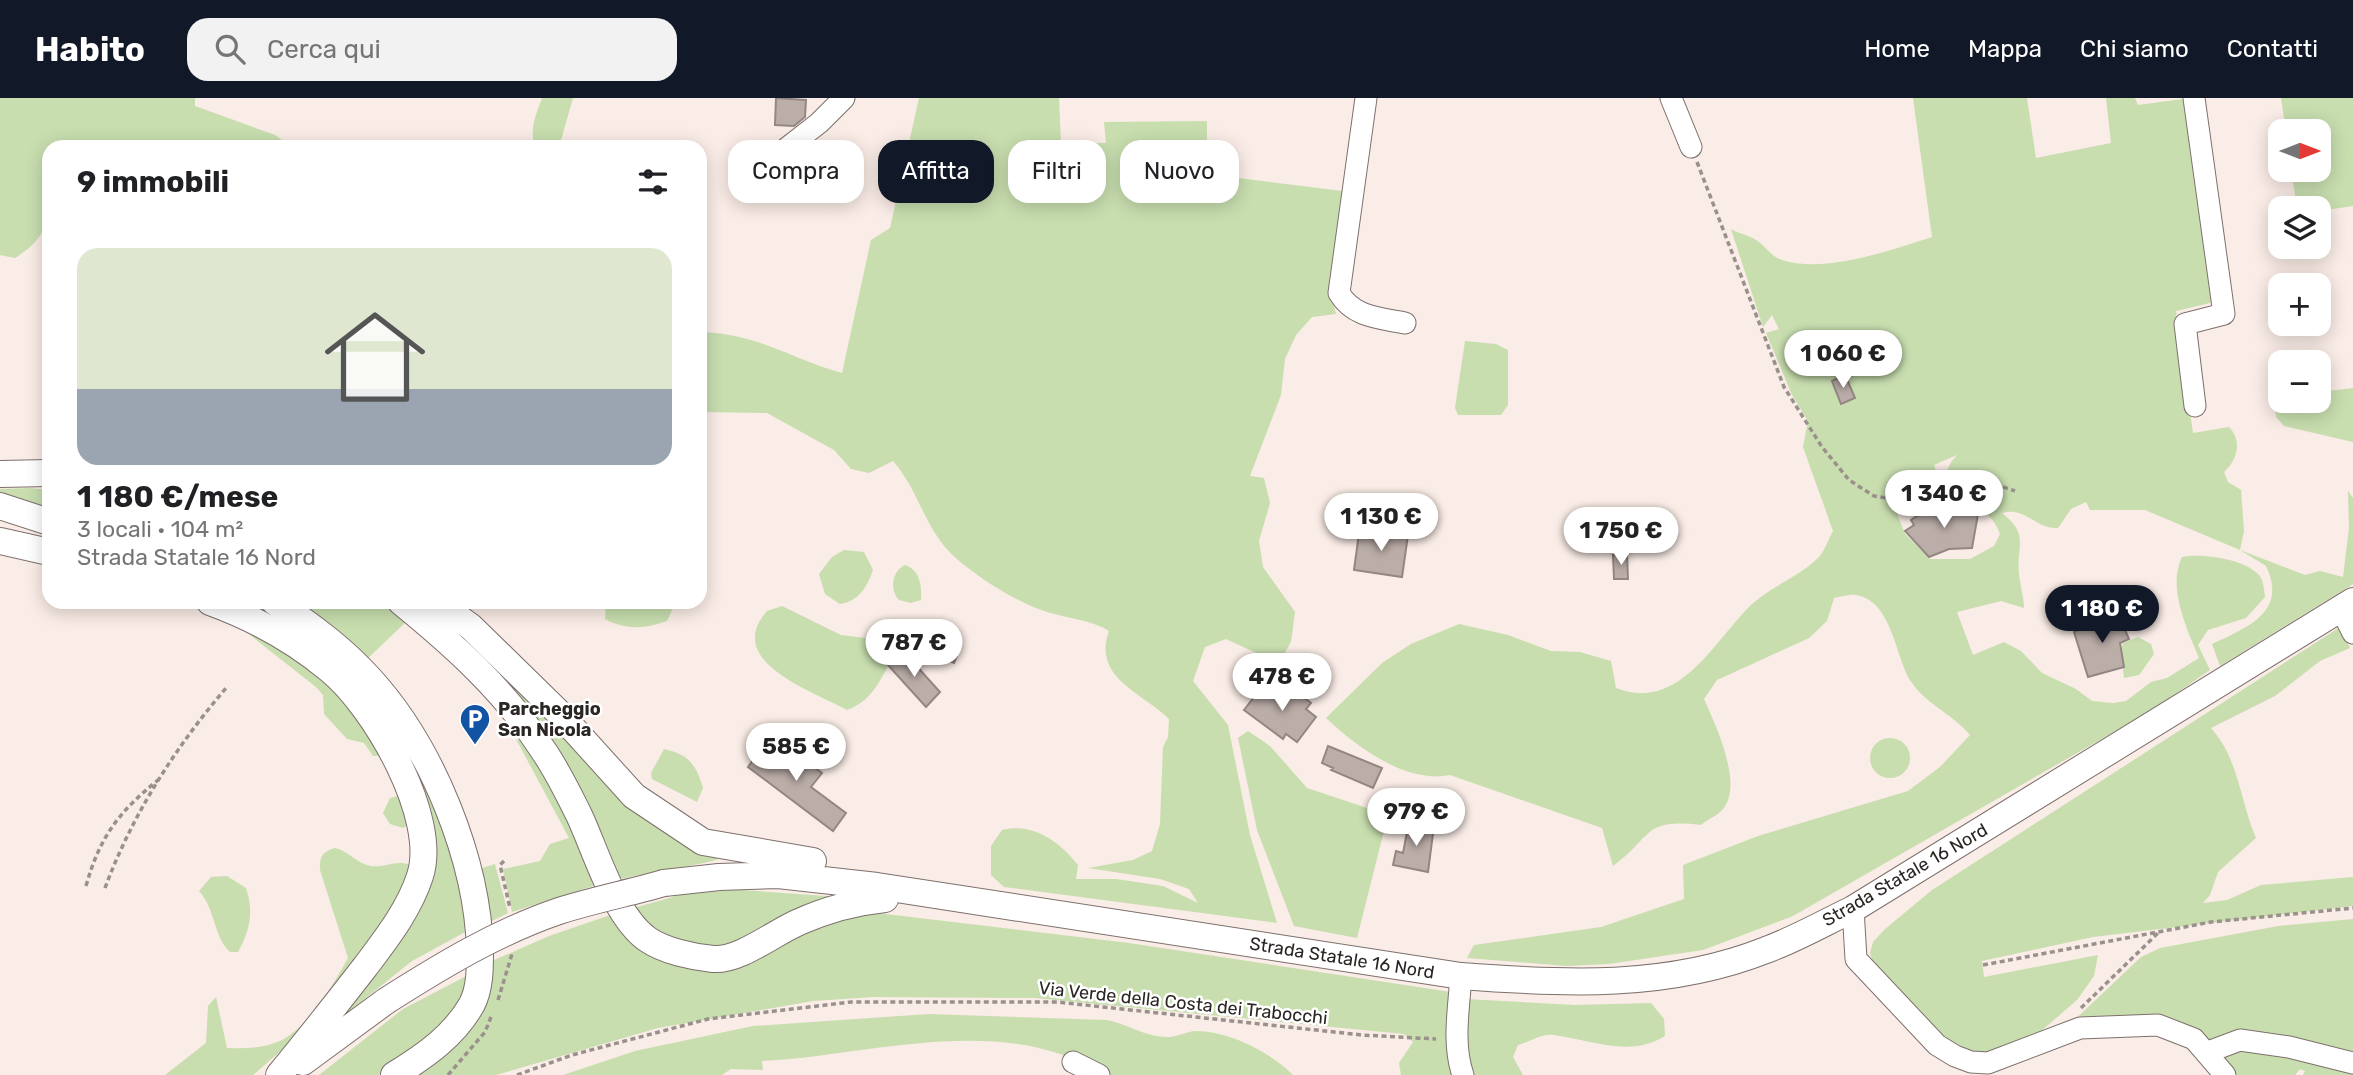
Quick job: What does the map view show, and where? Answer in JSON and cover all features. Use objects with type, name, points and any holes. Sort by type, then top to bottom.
[{"type":"main road","points":[[0,474],[42,472]]},
{"type":"main road","points":[[0,506],[42,520]]},
{"type":"main road","points":[[0,541],[42,550]]},
{"type":"main road","name":"Strada Statale 16 Nord","points":[[285,1075],[386,1001],[449,961],[517,928],[560,911],[664,883],[719,877],[778,875],[937,895],[1461,975],[1558,984],[1629,981],[1690,970],[1766,950],[1853,909],[2347,605]]},
{"type":"main road","points":[[230,609],[252,617],[288,639],[332,671],[352,694],[404,776],[419,818],[424,846],[421,874],[408,905],[319,1027],[279,1075]]},
{"type":"main road","points":[[284,609],[345,654],[397,712],[441,794],[468,865],[479,918],[480,973],[473,1002],[452,1033],[394,1075]]},
{"type":"main road","points":[[410,609],[444,637],[500,692],[544,750],[610,883],[628,916],[646,939],[666,949],[715,960],[748,950],[798,922],[852,902],[937,895]]},
{"type":"main road","points":[[447,609],[471,627],[558,712],[634,796],[703,842],[785,858],[871,869],[1009,906]]},
{"type":"street","points":[[797,140],[844,98]]},
{"type":"street","points":[[1366,98],[1339,293],[1347,307],[1359,313],[1405,323]]},
{"type":"street","points":[[1671,98],[1691,147]]},
{"type":"street","points":[[2194,98],[2224,314],[2185,324],[2194,406]]},
{"type":"street","points":[[2347,605],[2353,633]]},
{"type":"street","points":[[1853,909],[1856,959],[1937,1045],[1955,1056],[1971,1062],[1988,1063],[2080,1028],[2158,1025],[2194,1039],[2208,1052],[2225,1075]]},
{"type":"street","points":[[1461,975],[1458,1049],[1463,1075]]},
{"type":"street","points":[[2208,1052],[2240,1040],[2289,1047],[2353,1063]]},
{"type":"street","points":[[1073,1062],[1099,1075]]},
{"type":"path","points":[[1691,147],[1784,387],[1822,447],[1849,480],[1874,496],[1898,500],[1951,481],[1983,480],[2015,491]]},
{"type":"path","points":[[105,888],[113,867],[161,777],[199,720],[227,687]]},
{"type":"path","points":[[86,886],[92,864],[116,817],[161,777]]},
{"type":"path","points":[[1983,965],[2211,922],[2353,908]]},
{"type":"path","points":[[2080,1009],[2160,932]]},
{"type":"path","name":"Via Verde della Costa dei Trabocchi","points":[[517,1075],[572,1055],[709,1019],[850,1002],[1057,1002],[1362,1035],[1436,1039]]},
{"type":"green space","points":[[0,98],[195,98],[195,106],[282,140],[42,140],[42,232],[30,247],[15,258],[0,255]]},
{"type":"green space","points":[[542,98],[573,98],[561,140],[533,140]]},
{"type":"green space","points":[[919,98],[1059,98],[1061,140],[1008,140],[1008,203],[1106,203],[1104,122],[1207,121],[1207,140],[1120,140],[1120,203],[1239,203],[1239,178],[1350,192],[1333,269],[1336,314],[1312,317],[1296,335],[1285,359],[1281,395],[1250,476],[1264,478],[1270,503],[1259,541],[1263,567],[1295,612],[1291,642],[1283,656],[1265,657],[1226,639],[1205,647],[1193,681],[1228,725],[1250,835],[1277,923],[1004,887],[991,875],[991,846],[1002,830],[1013,828],[1035,831],[1063,849],[1078,865],[1076,879],[1116,879],[1163,886],[1198,903],[1189,889],[1160,879],[1088,868],[1133,860],[1152,851],[1160,824],[1163,747],[1168,737],[1169,719],[1113,672],[1107,661],[1109,631],[1095,624],[1047,612],[1023,602],[989,583],[958,560],[937,537],[910,486],[893,461],[869,473],[851,469],[834,450],[767,413],[707,412],[707,333],[757,342],[842,373],[871,240],[890,228],[896,203],[994,203],[994,140],[910,140]]},
{"type":"green space","points":[[1913,98],[2027,98],[2036,158],[2111,143],[2106,98],[2135,98],[2138,105],[2190,98],[2218,292],[2210,303],[2176,311],[2193,433],[2229,427],[2236,438],[2235,457],[2224,472],[2228,482],[2241,490],[2244,531],[2240,550],[2145,510],[2090,510],[2086,502],[2071,509],[2058,528],[2043,526],[2018,513],[2002,513],[2019,534],[2019,574],[2024,608],[2001,601],[1957,612],[1973,655],[2004,642],[2021,651],[2042,673],[2076,689],[2092,701],[2113,703],[2126,701],[2151,682],[2167,678],[2199,658],[2180,608],[2177,581],[2182,557],[2212,557],[2244,565],[2261,577],[2265,597],[2246,618],[2208,630],[2198,645],[2210,670],[2152,710],[1793,916],[1703,950],[1609,964],[1566,966],[1467,958],[1474,945],[1601,927],[1684,899],[1683,865],[1758,836],[1908,791],[1940,767],[1970,735],[1923,696],[1910,680],[1891,630],[1878,607],[1868,599],[1856,595],[1834,598],[1827,621],[1809,638],[1717,680],[1704,699],[1726,754],[1729,770],[1729,798],[1723,809],[1701,825],[1668,824],[1658,827],[1613,866],[1602,828],[1450,775],[1416,774],[1400,769],[1367,751],[1326,718],[1382,663],[1411,644],[1459,624],[1508,635],[1551,651],[1580,652],[1611,661],[1616,688],[1638,693],[1658,691],[1677,682],[1709,654],[1751,605],[1817,559],[1833,531],[1803,447],[1808,421],[1792,395],[1766,333],[1779,329],[1772,315],[1763,327],[1731,229],[1756,240],[1778,258],[1799,264],[1858,259],[1932,237]],"holes":[[[1957,455],[1937,492],[1981,511],[1995,523],[2000,534],[1994,546],[1970,559],[1930,559],[1905,534],[1891,498],[1929,485],[1938,478],[1934,465]]]},
{"type":"green space","points":[[2281,98],[2353,98],[2353,206],[2331,209],[2331,196],[2295,196],[2293,182],[2331,182],[2331,119],[2284,119]]},
{"type":"green space","points":[[1465,341],[1496,344],[1508,350],[1508,405],[1501,415],[1458,415],[1455,408]]},
{"type":"green space","points":[[2353,388],[2353,442],[2284,426],[2276,417],[2276,413],[2331,413],[2331,391]]},
{"type":"green space","points":[[0,489],[42,489],[42,508],[0,493]]},
{"type":"green space","points":[[2348,491],[2353,498],[2353,584],[2220,666],[2212,644],[2251,624],[2268,606],[2272,595],[2266,566],[2240,550],[2305,575],[2320,571],[2343,577],[2349,528]]},
{"type":"green space","points":[[844,550],[864,552],[873,570],[861,592],[852,600],[840,604],[825,594],[819,574],[832,557]]},
{"type":"green space","points":[[905,565],[914,571],[919,579],[921,600],[911,603],[899,600],[896,596],[893,581],[897,572]]},
{"type":"green space","points":[[782,606],[841,635],[882,640],[898,645],[878,683],[865,699],[847,710],[796,684],[764,660],[756,645],[756,629],[767,611]]},
{"type":"green space","points":[[242,609],[271,609],[385,706],[446,828],[469,930],[412,961],[337,1021],[423,879],[380,716]]},
{"type":"green space","points":[[305,609],[392,609],[408,620],[366,660]]},
{"type":"green space","points":[[418,609],[434,609],[441,614],[718,859],[612,881],[587,823]]},
{"type":"green space","points":[[606,609],[673,609],[667,621],[651,626],[628,627],[605,619]]},
{"type":"green space","points":[[2340,627],[2350,648],[2320,661],[2275,696],[2211,728],[2228,753],[2256,838],[2218,872],[2210,895],[2203,903],[2227,900],[2261,885],[2353,877],[2353,906],[2093,937],[1982,961],[1984,977],[2098,955],[2094,976],[2077,1000],[2026,1044],[1979,1056],[1946,1044],[1877,974],[1870,953],[1873,942],[1932,890]]},
{"type":"green space","points":[[251,630],[341,690],[382,750],[377,756],[373,756],[364,743],[347,739],[324,714],[323,695],[316,687],[250,635]]},
{"type":"green space","points":[[2138,637],[2151,644],[2154,654],[2139,675],[2124,678],[2121,650],[2123,643]]},
{"type":"green space","points":[[1248,731],[1270,746],[1307,788],[1388,815],[1357,938],[1294,926],[1257,830],[1238,738]]},
{"type":"green space","points":[[1890,738],[1904,744],[1910,758],[1904,772],[1890,778],[1876,772],[1870,758],[1876,744]]},
{"type":"green space","points":[[516,739],[525,743],[557,795],[596,885],[512,912],[503,869],[540,861],[550,844],[569,838]]},
{"type":"green space","points":[[664,749],[685,757],[694,766],[703,788],[697,802],[652,779],[651,773]]},
{"type":"green space","points":[[402,795],[411,823],[403,828],[390,824],[383,813],[390,798]]},
{"type":"green space","points":[[335,848],[371,866],[400,863],[411,865],[397,905],[306,1029],[253,1075],[165,1075],[206,1043],[208,1006],[216,997],[227,1048],[269,1045],[282,1040],[312,1014],[348,958],[320,870],[323,855]]},
{"type":"green space","points":[[495,864],[508,913],[486,924],[479,869]]},
{"type":"green space","points":[[227,876],[246,888],[250,905],[248,928],[238,952],[230,952],[225,946],[199,891],[211,877]]},
{"type":"green space","points":[[728,889],[854,898],[730,950],[674,948],[627,910],[690,892]]},
{"type":"green space","points":[[869,912],[1129,943],[1451,992],[1458,1075],[1401,1075],[1399,1063],[1413,1042],[1404,1034],[1035,998],[874,997],[813,1001],[658,1028],[496,1075],[404,1075],[439,1055],[485,964],[549,936],[616,913],[637,939],[758,956],[839,919]]},
{"type":"green space","points":[[2353,919],[2353,1075],[2303,1075],[2305,1071],[2300,1069],[2295,1075],[2234,1075],[2164,1021],[2066,1028],[2141,957],[2160,948],[2278,926]]},
{"type":"green space","points":[[472,973],[463,1007],[407,1061],[378,1075],[319,1075],[403,1009]]},
{"type":"green space","points":[[1466,999],[1574,1005],[1651,1003],[1664,1019],[1665,1036],[1638,1046],[1624,1047],[1545,1035],[1518,1045],[1513,1057],[1523,1075],[1473,1075],[1465,1065]]},
{"type":"green space","points":[[929,1014],[1107,1020],[1161,1037],[1193,1031],[1209,1032],[1248,1044],[1273,1058],[1293,1075],[1105,1075],[1065,1056],[1024,1045],[981,1041],[893,1046],[762,1061],[763,1070],[731,1069],[722,1075],[563,1075],[635,1051],[753,1026]]},
{"type":"building","points":[[776,98],[806,100],[805,117],[794,126],[775,125]]},
{"type":"building","points":[[1845,375],[1855,398],[1841,404],[1832,381]]},
{"type":"building","points":[[1948,507],[1971,508],[1970,513],[1978,514],[1972,548],[1949,549],[1929,557],[1905,531],[1914,525],[1911,520],[1917,516]]},
{"type":"building","points":[[1378,531],[1408,535],[1402,577],[1354,570],[1359,533],[1377,535]]},
{"type":"building","points":[[1627,554],[1628,579],[1614,579],[1613,555]]},
{"type":"building","points":[[2117,612],[2129,639],[2120,643],[2124,667],[2088,677],[2074,632]]},
{"type":"building","points":[[896,620],[961,646],[954,663],[890,635]]},
{"type":"building","points":[[903,651],[940,692],[926,707],[888,665]]},
{"type":"building","points":[[1264,684],[1283,699],[1294,690],[1311,703],[1306,709],[1316,717],[1297,742],[1286,734],[1283,739],[1244,710]]},
{"type":"building","points":[[767,741],[792,759],[795,754],[822,773],[811,787],[846,813],[833,831],[748,767]]},
{"type":"building","points":[[1328,746],[1382,768],[1373,788],[1331,770],[1333,768],[1322,763]]},
{"type":"building","points":[[1409,822],[1434,826],[1428,872],[1393,865],[1396,851],[1403,853]]},
{"type":"place","name":"Parcheggio San Nicola","points":[[475,746]]}]
